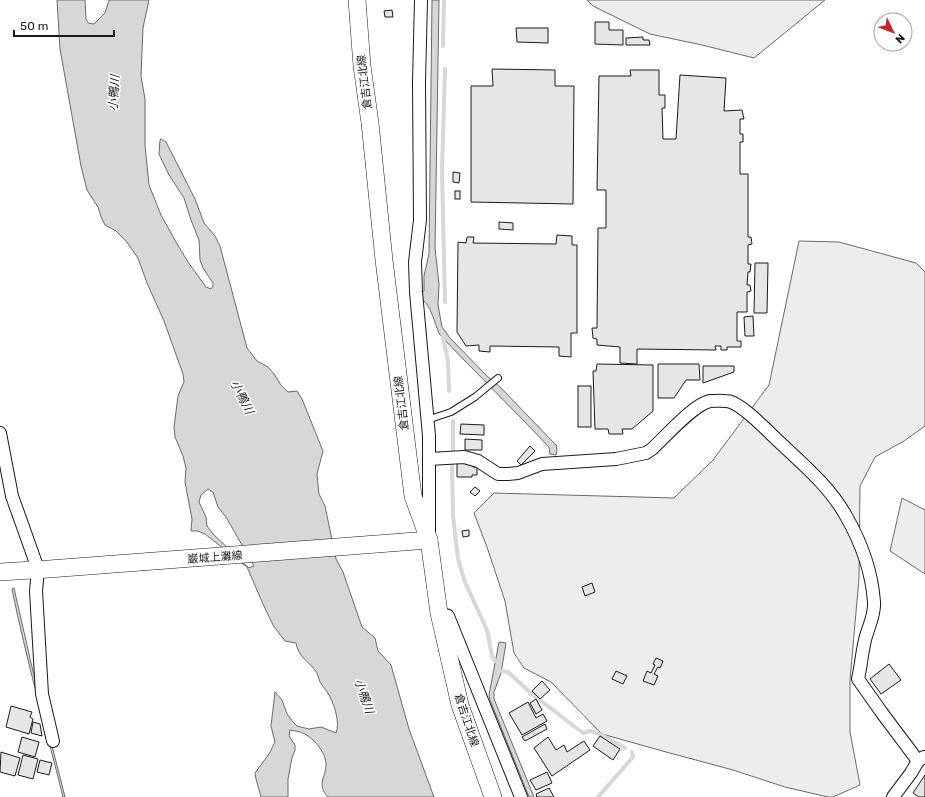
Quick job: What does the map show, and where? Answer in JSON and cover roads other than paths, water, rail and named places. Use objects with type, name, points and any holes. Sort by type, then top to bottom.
[{"type":"main road","name":"倉吉江北線","points":[[357,0],[362,66],[370,123],[384,260],[404,430],[414,496],[429,540],[439,613],[460,705],[493,797]]},
{"type":"main road","name":"巌城上灘線","points":[[0,572],[429,540]]},
{"type":"street","points":[[421,0],[419,82],[420,220],[415,262],[429,459],[429,540]]},
{"type":"street","points":[[429,459],[464,457],[478,461],[498,474],[518,473],[542,464],[616,459],[646,453],[690,413],[708,402],[732,402],[753,417],[801,461],[823,485],[846,516],[862,551],[870,576],[874,603],[873,618],[864,641],[858,679],[882,713],[922,759],[893,797]]},
{"type":"street","points":[[0,433],[12,496],[44,569],[36,591],[42,694],[53,741]]},
{"type":"street","points":[[439,613],[448,616],[521,797]]},
{"type":"lane","points":[[427,420],[451,412],[498,378]]},
{"type":"water","name":"小鴨川","points":[[57,0],[85,0],[86,19],[88,23],[94,24],[105,13],[109,0],[149,0],[143,28],[141,76],[145,99],[145,145],[149,185],[161,215],[176,242],[206,287],[211,289],[213,283],[203,268],[200,260],[199,240],[184,198],[169,175],[159,154],[161,139],[166,142],[195,199],[204,223],[215,236],[220,246],[247,348],[257,361],[268,367],[288,392],[297,391],[302,399],[323,451],[317,474],[319,494],[325,506],[336,559],[343,572],[362,627],[375,638],[378,651],[391,665],[409,729],[434,797],[328,797],[324,792],[322,785],[326,769],[326,760],[320,748],[311,738],[306,735],[290,730],[289,736],[295,745],[295,750],[288,779],[288,797],[261,797],[255,773],[269,754],[275,742],[271,726],[275,692],[282,700],[287,714],[297,726],[309,729],[321,727],[336,733],[337,720],[335,710],[329,695],[320,682],[317,673],[299,652],[296,643],[285,641],[273,625],[247,567],[205,534],[198,531],[191,531],[192,519],[185,482],[186,468],[175,437],[174,427],[178,396],[184,382],[183,374],[164,321],[147,283],[138,258],[126,241],[116,231],[105,225],[98,207],[87,190],[81,166],[60,49]],"holes":[[[208,489],[213,492],[218,507],[226,517],[254,566],[249,568],[213,534],[207,526],[206,517],[199,502],[201,495]]]},
{"type":"water","points":[[432,0],[439,0],[435,248],[439,284],[438,305],[442,327],[450,338],[556,445],[556,455],[550,454],[549,447],[440,335],[431,311],[422,299],[422,292],[424,291],[424,276],[429,254]]},
{"type":"water","points":[[14,588],[31,663],[65,797],[63,797],[30,667],[12,589]]},
{"type":"water","points":[[499,642],[506,643],[501,673],[494,692],[494,699],[534,797],[529,797],[490,700],[489,695]]},
{"type":"waterway","points":[[443,46],[444,0]]},
{"type":"waterway","points":[[445,69],[442,170],[445,302]]},
{"type":"waterway","points":[[442,332],[448,361],[449,391]]},
{"type":"waterway","points":[[453,421],[453,453]]},
{"type":"waterway","points":[[452,463],[453,515],[458,559],[465,582],[487,630],[492,656],[495,661]]},
{"type":"waterway","points":[[502,671],[508,672],[532,694],[583,733],[589,731],[597,733],[625,748]]},
{"type":"waterway","points":[[598,797],[633,757],[632,752]]}]
